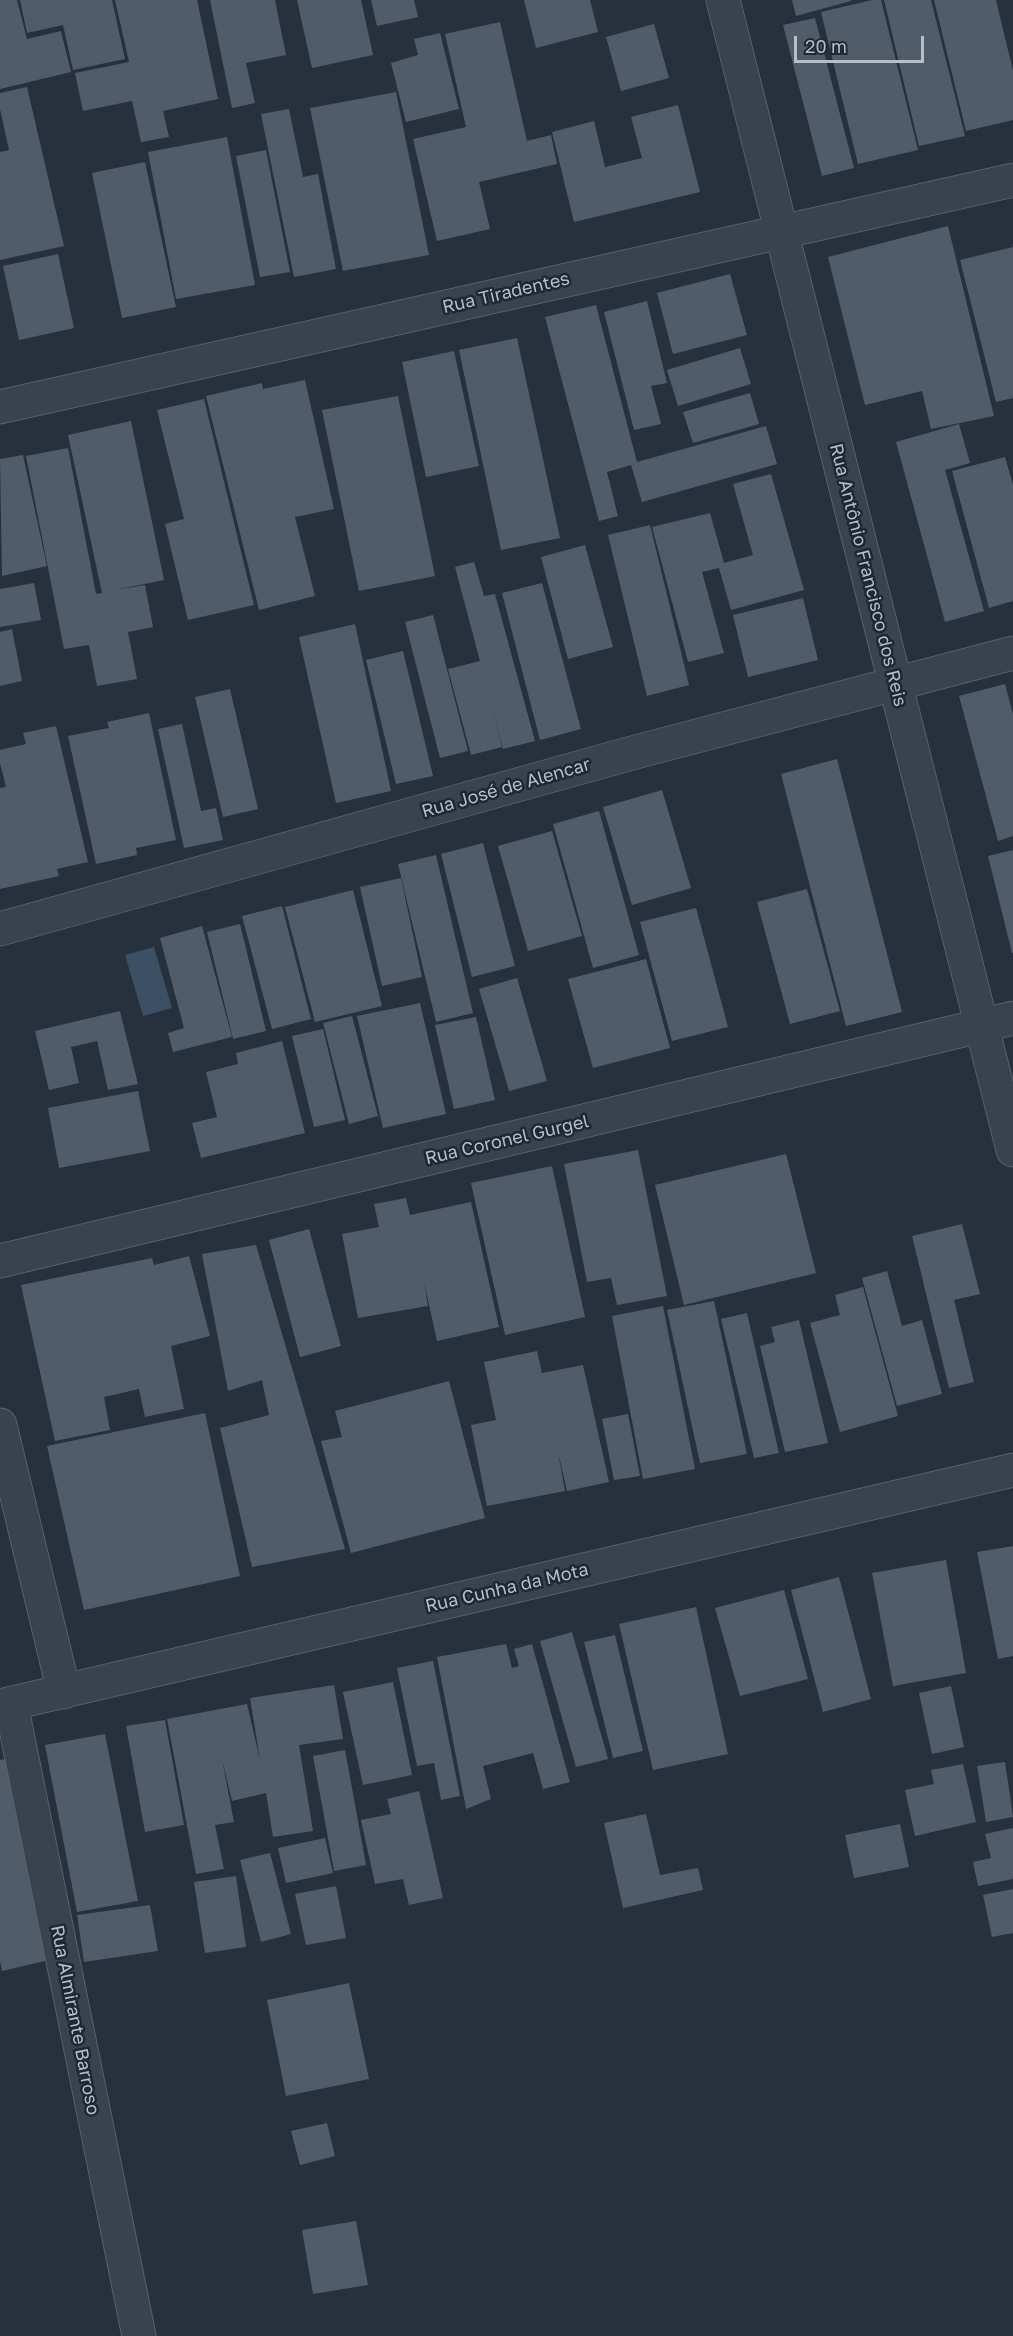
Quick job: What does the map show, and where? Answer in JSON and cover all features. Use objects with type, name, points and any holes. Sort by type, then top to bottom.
[{"type":"street","name":"Rua Antônio Francisco dos Reis","points":[[723,0],[1013,1150]]},
{"type":"street","name":"Rua Tiradentes","points":[[0,407],[1013,180]]},
{"type":"street","name":"Rua José de Alencar","points":[[0,929],[632,753],[1013,653]]},
{"type":"street","name":"Rua Coronel Gurgel","points":[[0,1261],[1013,1018]]},
{"type":"street","points":[[0,1425],[64,1692]]},
{"type":"street","name":"Rua Cunha da Mota","points":[[5,1705],[1013,1470]]},
{"type":"street","name":"Rua Almirante Barroso","points":[[5,1705],[139,2336]]},
{"type":"water","points":[[154,947],[172,1008],[143,1016],[125,955]]},
{"type":"building","points":[[0,0],[17,0],[27,39],[61,31],[71,72],[0,89]]},
{"type":"building","points":[[20,0],[112,0],[125,59],[73,70],[63,25],[27,33]]},
{"type":"building","points":[[115,0],[197,0],[218,99],[163,111],[169,137],[141,142],[132,101],[83,111],[75,73],[129,62]]},
{"type":"building","points":[[210,0],[275,0],[286,55],[246,63],[255,103],[232,108]]},
{"type":"building","points":[[297,0],[361,0],[373,55],[312,68]]},
{"type":"building","points":[[371,0],[414,0],[418,17],[377,26]]},
{"type":"building","points":[[524,0],[590,0],[598,32],[536,48]]},
{"type":"building","points":[[792,0],[851,0],[851,1],[796,16]]},
{"type":"building","points":[[881,0],[918,150],[858,164],[821,12]]},
{"type":"building","points":[[884,0],[931,0],[965,136],[919,146]]},
{"type":"building","points":[[934,0],[996,0],[1013,71],[1013,120],[966,131]]},
{"type":"building","points":[[815,18],[854,168],[822,176],[783,25]]},
{"type":"building","points":[[500,22],[527,141],[551,135],[557,164],[479,182],[490,229],[437,241],[413,139],[466,127],[445,34]]},
{"type":"building","points":[[654,24],[669,78],[621,91],[606,37]]},
{"type":"building","points":[[440,33],[459,109],[406,122],[391,63],[418,55],[414,39]]},
{"type":"building","points":[[27,87],[64,246],[0,260],[0,152],[9,150],[0,109],[0,93]]},
{"type":"building","points":[[396,92],[429,255],[343,271],[310,108]]},
{"type":"building","points":[[678,105],[700,192],[574,222],[552,132],[594,121],[605,167],[642,158],[631,117]]},
{"type":"building","points":[[289,109],[303,177],[318,174],[336,269],[294,277],[261,114]]},
{"type":"building","points":[[227,137],[255,285],[176,299],[148,152]]},
{"type":"building","points":[[266,150],[290,272],[260,277],[236,156]]},
{"type":"building","points":[[145,162],[176,307],[122,318],[92,173]]},
{"type":"building","points":[[948,226],[994,416],[931,429],[922,391],[865,405],[828,257]]},
{"type":"building","points":[[1013,247],[1013,398],[996,402],[960,260]]},
{"type":"building","points":[[58,254],[74,328],[19,340],[3,266]]},
{"type":"building","points":[[730,274],[747,335],[673,354],[657,293]]},
{"type":"building","points":[[647,301],[667,383],[651,386],[661,424],[634,430],[604,312]]},
{"type":"building","points":[[596,305],[637,462],[766,426],[777,464],[642,502],[631,465],[607,472],[618,516],[599,521],[545,317]]},
{"type":"building","points":[[517,338],[560,538],[501,550],[459,350]]},
{"type":"building","points":[[740,348],[751,384],[678,406],[667,370]]},
{"type":"building","points":[[454,351],[479,466],[426,477],[402,362]]},
{"type":"building","points":[[305,380],[334,509],[295,517],[315,596],[259,610],[206,396],[262,383],[263,389]]},
{"type":"building","points":[[750,393],[759,424],[693,443],[683,412]]},
{"type":"building","points":[[398,396],[435,576],[359,591],[322,410]]},
{"type":"building","points":[[204,399],[254,605],[188,620],[165,524],[184,519],[157,410]]},
{"type":"building","points":[[131,421],[164,580],[115,590],[145,585],[153,627],[128,632],[137,679],[97,686],[89,645],[64,649],[26,456],[68,448],[96,594],[102,593],[68,435]]},
{"type":"building","points":[[959,424],[970,463],[945,470],[984,611],[945,622],[896,442]]},
{"type":"building","points":[[23,455],[47,566],[2,576],[0,459]]},
{"type":"building","points":[[1005,457],[1013,485],[1013,601],[989,608],[952,471]]},
{"type":"building","points":[[771,474],[804,590],[731,610],[719,568],[702,572],[724,653],[688,662],[652,527],[710,513],[724,563],[753,555],[733,484]]},
{"type":"building","points":[[650,525],[689,685],[647,696],[608,535]]},
{"type":"building","points":[[585,545],[613,647],[568,659],[541,557]]},
{"type":"building","points":[[474,562],[484,596],[495,594],[535,741],[503,749],[492,708],[502,747],[471,755],[448,669],[480,661],[455,567]]},
{"type":"building","points":[[34,583],[41,620],[0,627],[0,589]]},
{"type":"building","points":[[542,583],[581,729],[540,740],[502,593]]},
{"type":"building","points":[[803,598],[818,660],[748,677],[733,615]]},
{"type":"building","points":[[433,615],[468,751],[440,758],[405,622]]},
{"type":"building","points":[[355,624],[391,791],[336,803],[299,637]]},
{"type":"building","points":[[12,629],[22,681],[0,686],[0,632]]},
{"type":"building","points":[[403,651],[433,776],[396,784],[366,660]]},
{"type":"building","points":[[1005,684],[1013,714],[1013,836],[998,841],[959,696]]},
{"type":"building","points":[[230,689],[258,809],[223,817],[195,697]]},
{"type":"building","points":[[149,713],[176,840],[136,848],[137,855],[96,864],[68,736],[109,728],[107,722]]},
{"type":"building","points":[[182,724],[201,811],[216,808],[223,840],[184,848],[158,729]]},
{"type":"building","points":[[56,726],[88,862],[57,869],[59,876],[0,889],[0,788],[6,787],[0,763],[0,750],[26,744],[23,733]]},
{"type":"building","points":[[837,759],[902,1012],[846,1026],[781,774]]},
{"type":"building","points":[[662,790],[691,888],[632,905],[603,807]]},
{"type":"building","points":[[599,811],[639,955],[593,968],[553,824]]},
{"type":"building","points":[[552,831],[582,936],[528,951],[498,846]]},
{"type":"building","points":[[483,843],[515,966],[472,977],[441,854]]},
{"type":"building","points":[[1013,850],[1013,953],[1012,953],[988,856]]},
{"type":"building","points":[[436,855],[473,1013],[436,1022],[398,864]]},
{"type":"building","points":[[401,878],[422,977],[382,986],[360,887]]},
{"type":"building","points":[[807,889],[840,1011],[790,1024],[757,902]]},
{"type":"building","points":[[353,890],[382,1006],[315,1022],[285,907]]},
{"type":"building","points":[[282,906],[311,1019],[272,1029],[242,916]]},
{"type":"building","points":[[696,908],[728,1027],[672,1041],[640,922]]},
{"type":"building","points":[[240,924],[266,1031],[233,1039],[207,932]]},
{"type":"building","points":[[202,926],[232,1037],[173,1052],[168,1033],[184,1028],[160,938]]},
{"type":"building","points":[[646,959],[670,1048],[593,1068],[568,979]]},
{"type":"building","points":[[517,978],[547,1081],[509,1091],[479,989]]},
{"type":"building","points":[[420,1003],[446,1114],[383,1128],[357,1016]]},
{"type":"building","points":[[120,1011],[138,1084],[108,1090],[97,1041],[71,1047],[79,1083],[49,1090],[35,1031]]},
{"type":"building","points":[[352,1016],[378,1116],[349,1124],[323,1023]]},
{"type":"building","points":[[476,1017],[495,1100],[454,1109],[435,1025]]},
{"type":"building","points":[[323,1029],[345,1120],[314,1127],[292,1036]]},
{"type":"building","points":[[282,1041],[305,1133],[201,1158],[192,1123],[217,1117],[206,1072],[238,1064],[236,1053]]},
{"type":"building","points":[[138,1091],[150,1151],[59,1168],[48,1108]]},
{"type":"building","points":[[638,1150],[667,1296],[617,1305],[611,1278],[587,1282],[564,1164]]},
{"type":"building","points":[[786,1154],[816,1273],[684,1305],[655,1185]]},
{"type":"building","points":[[552,1166],[585,1317],[505,1335],[471,1183]]},
{"type":"building","points":[[406,1198],[410,1215],[471,1202],[499,1327],[437,1341],[424,1282],[428,1306],[358,1318],[342,1234],[379,1227],[374,1204]]},
{"type":"building","points":[[962,1224],[980,1294],[954,1300],[974,1382],[949,1388],[912,1236]]},
{"type":"building","points":[[309,1229],[341,1346],[300,1357],[269,1240]]},
{"type":"building","points":[[256,1245],[345,1549],[252,1567],[220,1428],[269,1415],[262,1380],[228,1391],[202,1254]]},
{"type":"building","points":[[189,1256],[210,1336],[171,1346],[184,1409],[145,1417],[139,1389],[104,1397],[110,1430],[55,1441],[21,1285],[152,1258],[154,1265]]},
{"type":"building","points":[[887,1271],[902,1326],[922,1320],[942,1394],[897,1406],[862,1278]]},
{"type":"building","points":[[863,1287],[898,1416],[840,1432],[810,1323],[840,1315],[835,1295]]},
{"type":"building","points":[[714,1301],[747,1454],[700,1463],[667,1310]]},
{"type":"building","points":[[663,1306],[695,1469],[643,1479],[612,1316]]},
{"type":"building","points":[[747,1313],[779,1453],[754,1458],[721,1319]]},
{"type":"building","points":[[799,1320],[828,1443],[785,1452],[760,1346],[775,1342],[771,1327]]},
{"type":"building","points":[[537,1351],[542,1373],[583,1365],[609,1482],[567,1491],[558,1452],[565,1491],[487,1506],[471,1425],[496,1420],[484,1362]]},
{"type":"building","points":[[449,1381],[485,1518],[351,1553],[321,1441],[342,1437],[335,1411]]},
{"type":"building","points":[[205,1413],[240,1576],[84,1610],[47,1446]]},
{"type":"building","points":[[628,1414],[640,1476],[614,1480],[602,1419]]},
{"type":"building","points":[[1013,1546],[1013,1656],[998,1659],[977,1552]]},
{"type":"building","points":[[946,1560],[966,1673],[893,1686],[872,1573]]},
{"type":"building","points":[[839,1577],[871,1699],[823,1712],[791,1590]]},
{"type":"building","points":[[784,1590],[808,1679],[740,1696],[715,1608]]},
{"type":"building","points":[[696,1607],[728,1754],[653,1770],[619,1624]]},
{"type":"building","points":[[572,1632],[608,1759],[576,1767],[540,1641]]},
{"type":"building","points":[[615,1635],[643,1751],[613,1758],[584,1642]]},
{"type":"building","points":[[506,1644],[512,1668],[519,1666],[514,1649],[532,1644],[570,1782],[543,1789],[533,1753],[483,1766],[491,1799],[466,1809],[437,1657]]},
{"type":"building","points":[[433,1661],[460,1796],[441,1800],[434,1763],[417,1766],[397,1668]]},
{"type":"building","points":[[393,1682],[412,1775],[363,1785],[343,1692]]},
{"type":"building","points":[[334,1685],[343,1739],[299,1745],[313,1831],[273,1837],[266,1793],[232,1801],[222,1759],[234,1822],[215,1825],[224,1869],[196,1874],[167,1719],[247,1704],[260,1760],[250,1698]]},
{"type":"building","points":[[951,1686],[964,1747],[932,1754],[919,1693]]},
{"type":"building","points":[[165,1720],[184,1825],[145,1832],[126,1726]]},
{"type":"building","points":[[105,1734],[138,1901],[77,1912],[45,1745]]},
{"type":"building","points":[[345,1750],[366,1865],[334,1871],[313,1756]]},
{"type":"building","points":[[6,1759],[49,1960],[2,1971],[0,1961],[0,1760]]},
{"type":"building","points":[[1005,1762],[1013,1817],[986,1822],[977,1766]]},
{"type":"building","points":[[963,1764],[976,1822],[915,1836],[905,1790],[934,1784],[931,1770]]},
{"type":"building","points":[[419,1791],[443,1898],[409,1905],[403,1879],[375,1884],[361,1820],[391,1814],[387,1799]]},
{"type":"building","points":[[646,1814],[660,1875],[698,1868],[703,1890],[623,1908],[604,1823]]},
{"type":"building","points":[[900,1824],[909,1867],[854,1878],[845,1835]]},
{"type":"building","points":[[1013,1828],[1013,1879],[978,1886],[973,1862],[991,1858],[985,1834]]},
{"type":"building","points":[[325,1838],[333,1873],[286,1883],[278,1848]]},
{"type":"building","points":[[270,1853],[291,1934],[261,1942],[240,1860]]},
{"type":"building","points":[[236,1876],[246,1947],[205,1953],[194,1882]]},
{"type":"building","points":[[336,1886],[346,1938],[306,1945],[295,1894]]},
{"type":"building","points":[[1013,1889],[1013,1933],[992,1937],[983,1895]]},
{"type":"building","points":[[150,1905],[158,1951],[84,1962],[77,1915]]},
{"type":"building","points":[[349,1983],[369,2079],[286,2096],[267,2000]]},
{"type":"building","points":[[327,2123],[335,2156],[300,2165],[291,2131]]},
{"type":"building","points":[[356,2221],[368,2285],[313,2294],[302,2230]]}]
